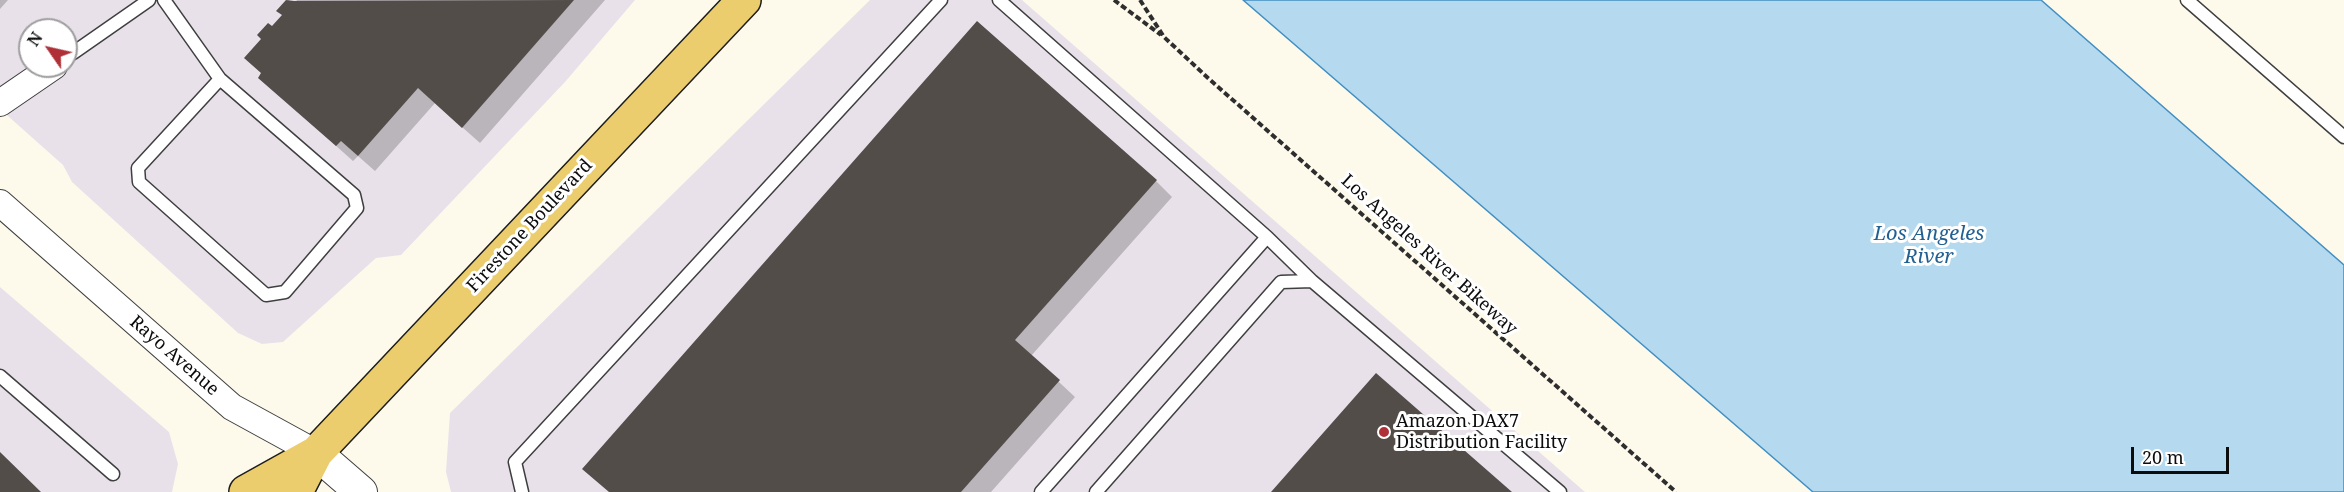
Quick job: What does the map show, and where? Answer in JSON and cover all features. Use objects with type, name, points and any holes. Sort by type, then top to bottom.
[{"type":"main road","name":"Firestone Boulevard","points":[[296,492],[316,453],[744,0]]},
{"type":"main road","name":"Firestone Boulevard","points":[[246,492],[316,453]]},
{"type":"street","points":[[0,103],[36,78]]},
{"type":"street","name":"Rayo Avenue","points":[[0,203],[232,406],[316,453],[361,492]]},
{"type":"lane","points":[[78,49],[149,0]]},
{"type":"lane","points":[[164,0],[220,79],[354,195],[357,208],[285,292],[266,295],[139,182],[138,168],[220,79]]},
{"type":"lane","points":[[522,492],[515,462],[941,0]]},
{"type":"lane","points":[[999,0],[1267,237],[1312,281],[1560,492]]},
{"type":"lane","points":[[2187,0],[2344,137]]},
{"type":"lane","points":[[1041,492],[1267,237]]},
{"type":"lane","points":[[1096,492],[1281,282],[1312,281]]},
{"type":"lane","points":[[0,376],[113,474]]},
{"type":"path","name":"Los Angeles River Bikeway","points":[[1114,0],[1164,38],[1676,492]]},
{"type":"path","name":"Los Angeles River Bikeway","points":[[1140,0],[1164,38]]},
{"type":"shaded area","points":[[0,0],[635,0],[565,82],[401,255],[376,258],[283,342],[262,344],[238,333],[72,182],[63,165],[0,109]]},
{"type":"shaded area","points":[[870,0],[1022,0],[1585,492],[451,492],[446,472],[450,413]]},
{"type":"shaded area","points":[[0,287],[169,432],[178,464],[172,492],[0,492]]},
{"type":"water","name":"Los Angeles River","points":[[1243,0],[2041,0],[2344,265],[2344,492],[1813,492]]},
{"type":"building","points":[[286,0],[574,0],[462,128],[418,88],[358,156],[341,141],[336,146],[258,78],[261,73],[244,58],[261,39],[257,35],[268,23],[272,26],[282,15],[276,11]]},
{"type":"building","points":[[977,21],[1157,180],[1015,340],[1060,380],[961,492],[609,492],[582,469]]},
{"type":"building","name":"Amazon DAX7 Distribution Facility","points":[[1376,373],[1512,492],[1271,492]]},
{"type":"building","points":[[0,452],[41,492],[0,492]]},
{"type":"place","name":"Amazon DAX7 Distribution Facility","points":[[1384,432]]}]
